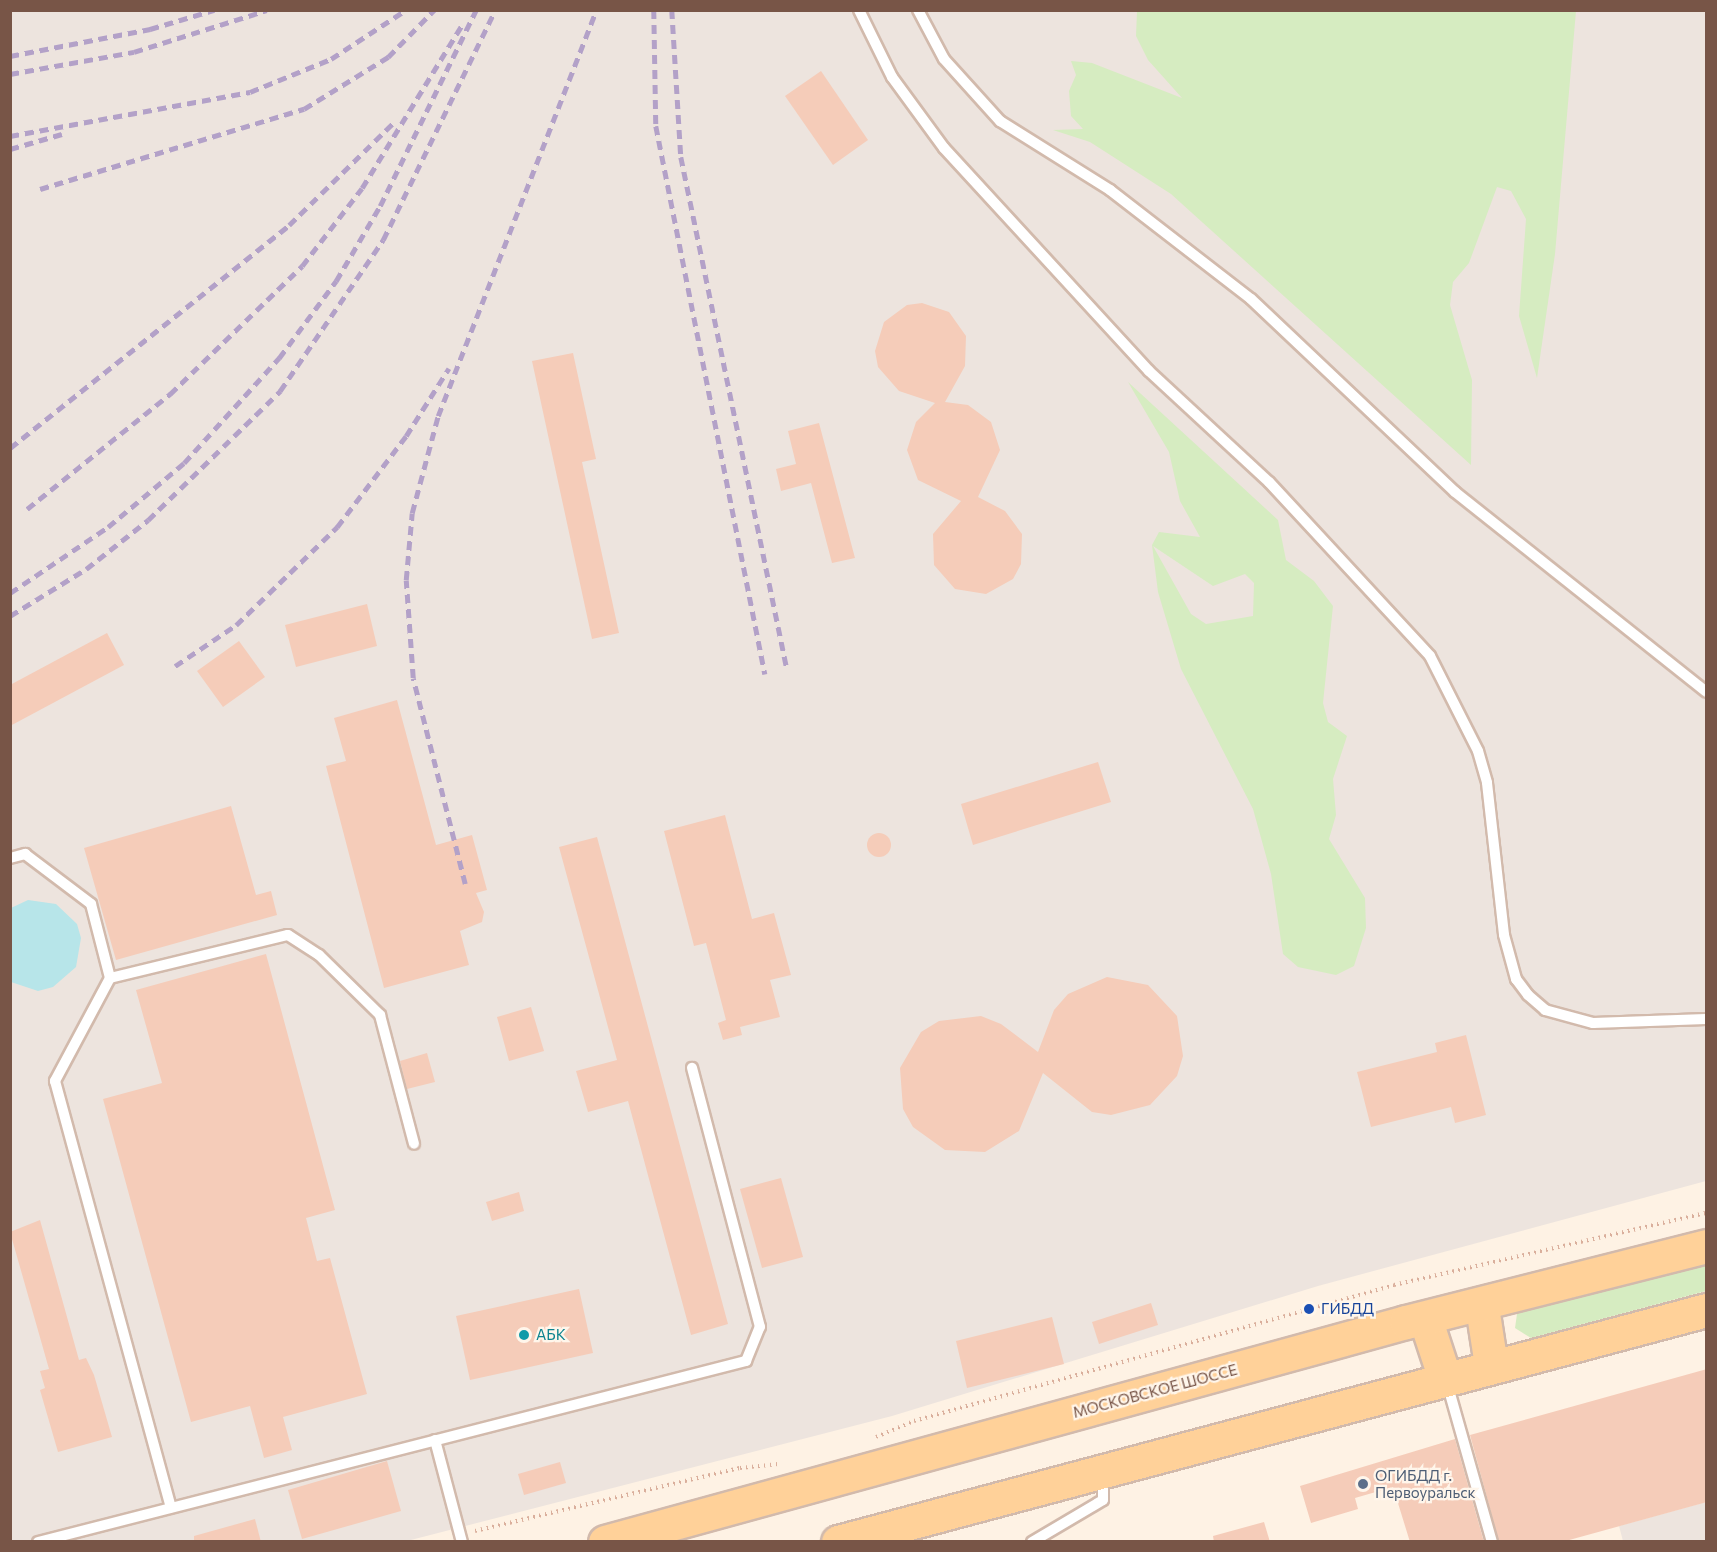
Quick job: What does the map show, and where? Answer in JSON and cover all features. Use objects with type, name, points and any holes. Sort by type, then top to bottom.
[{"type":"main road","name":"МОСКОВСКОЕ ШОССЕ","points":[[605,1542],[1425,1318],[1482,1307],[1707,1246]]},
{"type":"main road","points":[[1482,1307],[1491,1365]]},
{"type":"main road","points":[[838,1542],[1103,1468],[1426,1388],[1445,1379],[1491,1365],[1707,1310]]},
{"type":"main road","points":[[1425,1318],[1445,1379]]},
{"type":"lane","points":[[859,10],[892,77],[944,148],[1149,371],[1269,482],[1430,656],[1481,762],[1504,935],[1516,979],[1528,995],[1545,1010],[1593,1023],[1707,1019]]},
{"type":"lane","points":[[918,10],[944,59],[1000,121],[1110,190],[1251,299],[1455,492],[1707,692]]},
{"type":"lane","points":[[10,858],[25,854],[91,904],[110,978],[55,1081],[171,1507]]},
{"type":"lane","points":[[110,978],[288,935],[319,955],[380,1015],[414,1144]]},
{"type":"lane","points":[[38,1542],[746,1361],[760,1327],[692,1068]]},
{"type":"lane","points":[[1445,1379],[1492,1542]]},
{"type":"lane","points":[[435,1440],[461,1538]]},
{"type":"lane","points":[[1032,1542],[1050,1536],[1102,1500],[1103,1468]]},
{"type":"path","points":[[866,1441],[914,1421],[1394,1285],[1707,1213]]},
{"type":"path","points":[[461,1538],[740,1468],[783,1464]]},
{"type":"shaded area","points":[[11,11],[1706,11],[1706,1181],[1318,1286],[892,1416],[407,1541],[11,1542]]},
{"type":"shaded area","points":[[1706,1502],[1706,1541],[1623,1541],[1619,1526]]},
{"type":"green space","points":[[1137,11],[1576,11],[1555,254],[1537,378],[1519,316],[1526,219],[1511,191],[1497,187],[1469,263],[1453,282],[1450,305],[1472,380],[1471,465],[1171,194],[1090,142],[1053,130],[1083,129],[1071,116],[1069,91],[1076,75],[1071,61],[1092,63],[1182,98],[1148,60],[1136,36]]},
{"type":"green space","points":[[1128,382],[1278,520],[1286,560],[1314,581],[1333,606],[1323,703],[1328,722],[1347,736],[1333,779],[1336,815],[1329,839],[1365,898],[1366,928],[1354,966],[1336,975],[1298,967],[1283,954],[1271,874],[1253,809],[1181,669],[1158,592],[1152,545],[1159,532],[1200,537],[1180,501],[1169,452]],"holes":[[[1153,546],[1213,586],[1245,574],[1254,583],[1253,616],[1206,624],[1191,614]]]},
{"type":"green space","points":[[1706,1258],[1706,1291],[1531,1338],[1515,1328],[1517,1314],[1526,1308]]},
{"type":"water","points":[[28,900],[56,904],[77,924],[81,938],[76,967],[53,987],[38,991],[11,982],[11,908]]},
{"type":"building","points":[[821,71],[868,140],[833,165],[785,96]]},
{"type":"building","points":[[922,303],[949,312],[966,336],[965,366],[945,402],[968,405],[991,422],[1000,450],[978,497],[1005,511],[1022,534],[1021,564],[1013,579],[986,594],[955,589],[934,565],[933,534],[961,501],[918,480],[907,450],[916,422],[935,403],[899,391],[878,367],[875,351],[884,322],[907,305]]},
{"type":"building","points":[[573,353],[596,459],[582,462],[619,633],[592,639],[532,361]]},
{"type":"building","points":[[819,423],[855,558],[832,563],[811,483],[781,491],[776,469],[796,464],[788,431]]},
{"type":"building","points":[[367,604],[377,646],[296,667],[285,625]]},
{"type":"building","points":[[107,633],[124,665],[10,726],[10,685]]},
{"type":"building","points":[[239,641],[265,677],[223,707],[197,671]]},
{"type":"building","points":[[397,700],[436,845],[472,835],[487,890],[476,893],[484,912],[482,922],[460,931],[469,965],[384,988],[326,766],[346,761],[334,718]]},
{"type":"building","points":[[1098,762],[1111,802],[973,845],[961,804]]},
{"type":"building","points":[[231,806],[256,895],[271,891],[277,915],[116,960],[84,848]]},
{"type":"building","points":[[725,815],[752,919],[774,913],[791,975],[770,980],[780,1017],[740,1027],[742,1035],[723,1040],[718,1023],[726,1020],[706,943],[694,946],[664,831]]},
{"type":"building","points":[[879,833],[888,836],[891,845],[888,854],[879,857],[870,854],[867,845],[870,836]]},
{"type":"building","points":[[597,837],[728,1324],[691,1335],[628,1101],[588,1112],[576,1071],[617,1060],[559,847]]},
{"type":"building","points":[[266,954],[335,1210],[306,1218],[317,1261],[330,1258],[367,1394],[283,1417],[292,1450],[264,1458],[250,1406],[191,1422],[103,1099],[162,1083],[136,990]]},
{"type":"building","points":[[1107,977],[1148,985],[1177,1016],[1183,1056],[1177,1076],[1150,1105],[1111,1115],[1092,1112],[1043,1073],[1019,1131],[985,1152],[945,1150],[913,1127],[903,1109],[900,1068],[921,1032],[939,1021],[981,1016],[1001,1024],[1038,1052],[1054,1010],[1068,994]]},
{"type":"building","points":[[531,1007],[544,1051],[509,1061],[497,1017]]},
{"type":"building","points":[[1466,1035],[1486,1115],[1455,1123],[1451,1107],[1371,1127],[1357,1072],[1437,1052],[1435,1043]]},
{"type":"building","points":[[427,1053],[435,1082],[407,1089],[400,1061]]},
{"type":"building","points":[[781,1178],[803,1257],[762,1268],[740,1189]]},
{"type":"building","points":[[519,1192],[524,1211],[492,1221],[486,1202]]},
{"type":"building","points":[[40,1220],[79,1360],[86,1358],[94,1375],[112,1437],[58,1452],[40,1390],[45,1388],[40,1371],[49,1369],[10,1232]]},
{"type":"building","name":"АБК","points":[[579,1289],[593,1353],[470,1380],[456,1316]]},
{"type":"building","points":[[1151,1303],[1158,1325],[1099,1344],[1092,1322]]},
{"type":"building","points":[[1052,1317],[1064,1364],[967,1388],[956,1341]]},
{"type":"building","points":[[1707,1369],[1707,1502],[1562,1542],[1499,1542],[1470,1435]]},
{"type":"building","points":[[1455,1439],[1484,1542],[1410,1542],[1393,1487],[1355,1498],[1358,1509],[1311,1523],[1300,1486]]},
{"type":"building","points":[[387,1461],[401,1511],[302,1539],[288,1490]]},
{"type":"building","points":[[560,1462],[566,1483],[524,1495],[518,1474]]},
{"type":"building","points":[[255,1519],[261,1542],[194,1542],[194,1536]]},
{"type":"building","points":[[1264,1522],[1270,1542],[1214,1542],[1213,1536]]},
{"type":"railway","points":[[10,56],[150,29],[214,10]]},
{"type":"railway","points":[[10,74],[134,52],[267,10]]},
{"type":"railway","points":[[10,136],[250,92],[331,59],[406,10]]},
{"type":"railway","points":[[40,189],[304,109],[388,57],[434,10]]},
{"type":"railway","points":[[10,593],[108,527],[184,463],[279,358],[336,281],[380,206],[476,10]]},
{"type":"railway","points":[[10,616],[86,569],[148,520],[280,391],[383,240],[495,10]]},
{"type":"railway","points":[[465,884],[413,678],[406,580],[412,513],[438,416],[596,10]]},
{"type":"railway","points":[[654,10],[656,126],[765,674]]},
{"type":"railway","points":[[672,10],[681,157],[787,669]]},
{"type":"railway","points":[[27,509],[170,394],[302,266],[362,188],[463,23]]},
{"type":"railway","points":[[10,448],[289,225],[393,123]]},
{"type":"railway","points":[[10,149],[62,134]]},
{"type":"railway","points":[[175,666],[236,625],[337,527],[406,436],[449,368]]},
{"type":"place","name":"ГИБДД","points":[[1309,1309]]},
{"type":"place","name":"АБК","points":[[524,1335]]},
{"type":"place","name":"ОГИБДД г. Первоуральск","points":[[1363,1484]]}]
